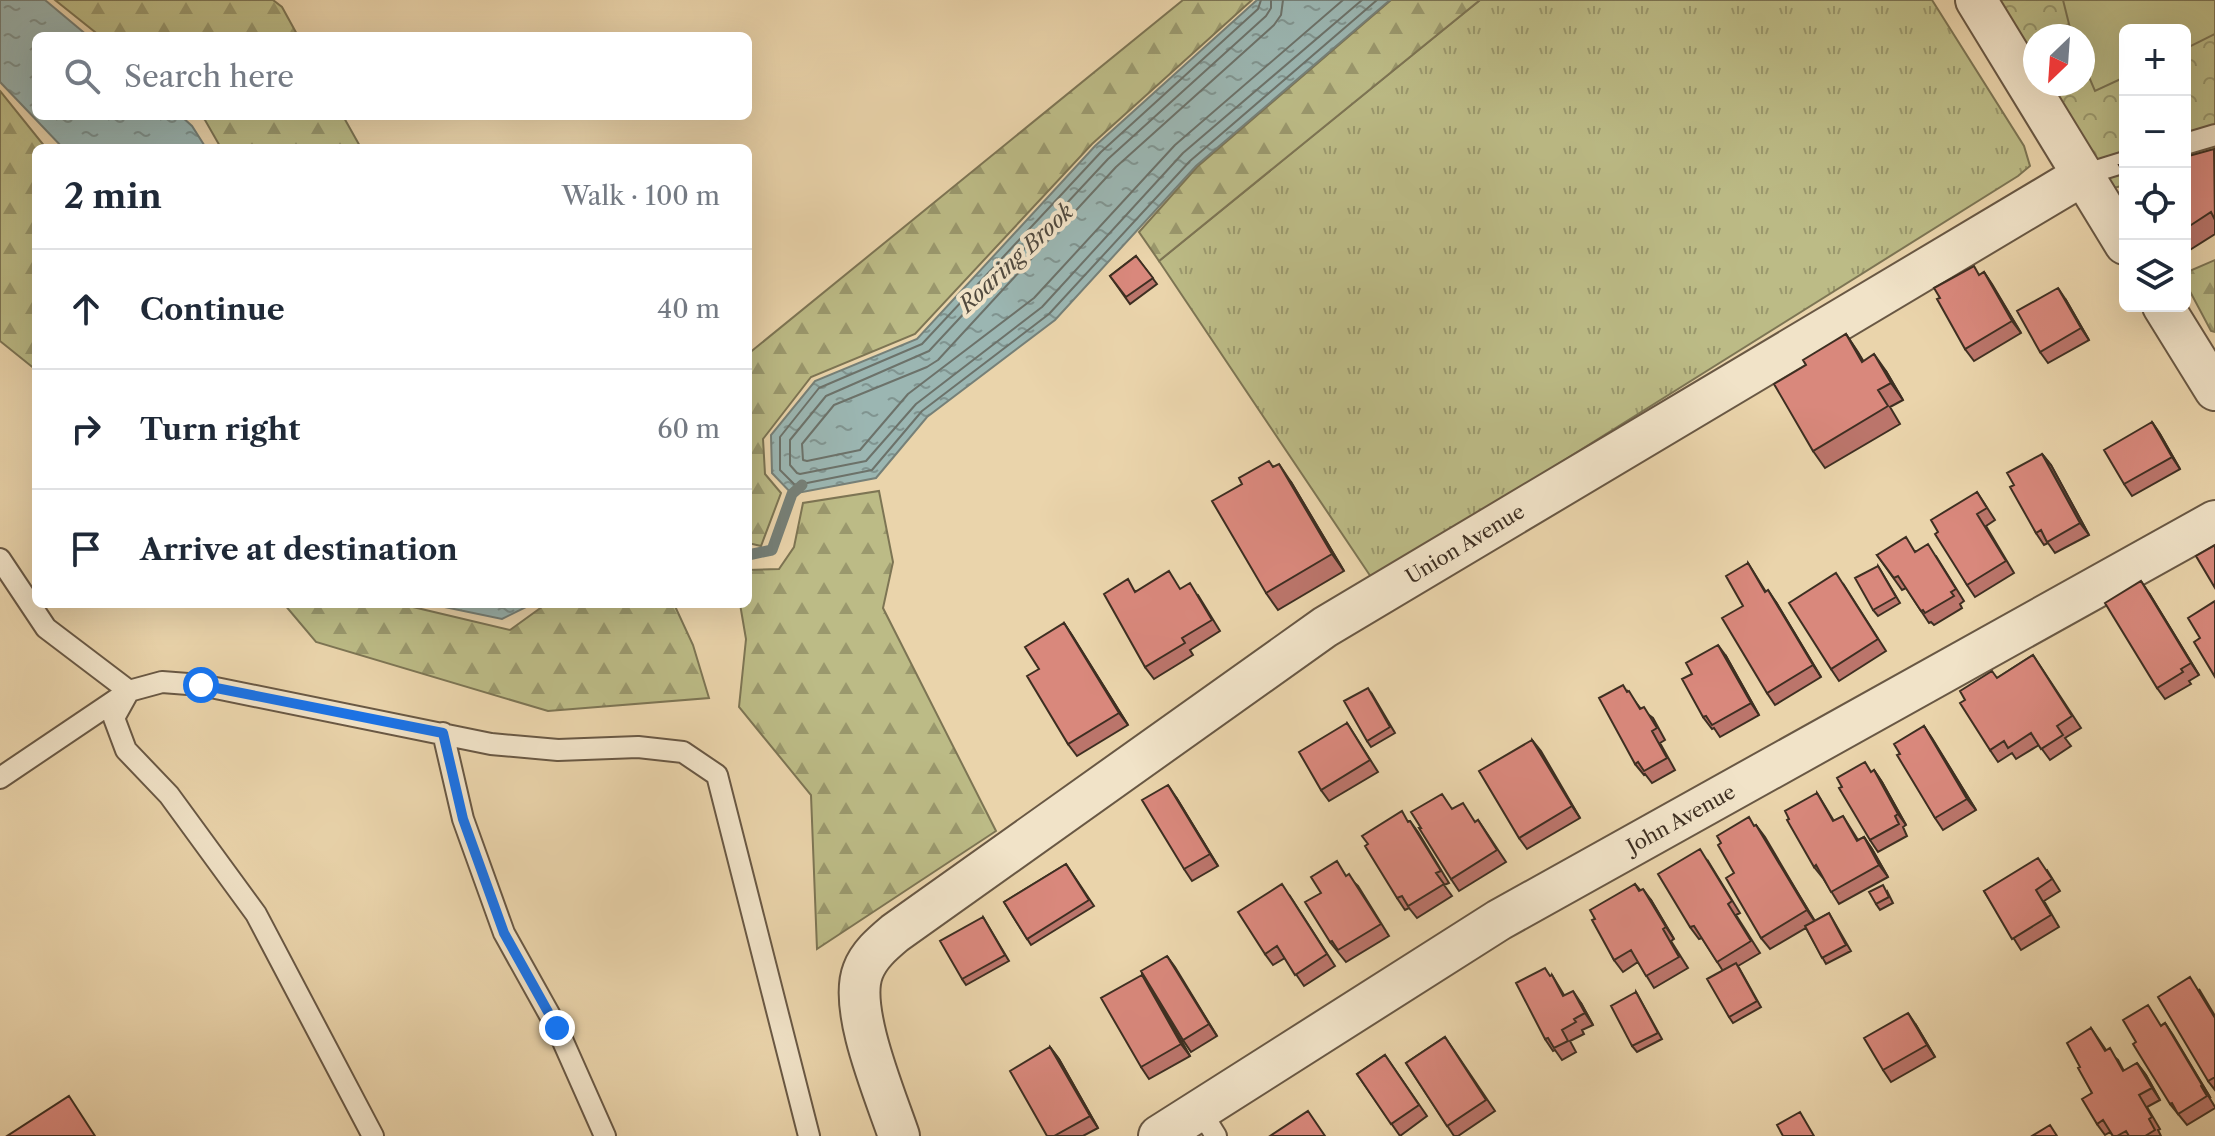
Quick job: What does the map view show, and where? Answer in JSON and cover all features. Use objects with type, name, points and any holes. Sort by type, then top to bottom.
[{"type":"street","points":[[1976,0],[2123,240]]},
{"type":"street","name":"Union Avenue","points":[[899,1136],[869,1047],[859,990],[862,972],[873,953],[895,933],[1325,627],[2083,175]]},
{"type":"street","points":[[2167,312],[2215,390]]},
{"type":"street","name":"John Avenue","points":[[1159,1136],[1208,1123],[1499,920],[2215,521]]},
{"type":"lane","points":[[2191,142],[2215,135]]},
{"type":"lane","points":[[2083,175],[2119,164]]},
{"type":"lane","points":[[0,559],[32,607]]},
{"type":"lane","points":[[33,608],[46,628],[129,691]]},
{"type":"lane","points":[[0,778],[129,691],[162,682],[201,685],[491,744],[558,750],[638,747],[683,752],[717,775],[809,1136]]},
{"type":"lane","points":[[129,691],[114,718],[126,750],[169,795],[256,914],[373,1136]]},
{"type":"lane","points":[[443,733],[463,819],[504,933],[557,1028],[605,1136]]},
{"type":"green space","points":[[55,0],[273,0],[282,7],[296,32],[95,32]]},
{"type":"green space","points":[[1183,0],[1252,0],[1092,144],[915,334],[811,377],[763,439],[765,474],[781,493],[761,546],[752,544],[752,351]]},
{"type":"green space","points":[[1391,0],[1480,0],[1159,261],[1139,232],[1197,167]]},
{"type":"green space","points":[[1480,0],[1932,0],[2024,146],[2030,166],[1373,580],[1159,261]]},
{"type":"green space","points":[[1983,0],[2215,0],[2215,161],[2191,167],[2191,24],[2119,24],[2119,187],[2106,190],[2044,96],[2095,96],[2095,24],[2023,24],[2023,63]]},
{"type":"green space","points":[[2063,0],[2215,0],[2215,34],[2191,46],[2191,24],[2119,24],[2119,80],[2095,91],[2095,24],[2069,24]]},
{"type":"green space","points":[[0,91],[43,144],[32,144],[32,367],[0,341]]},
{"type":"green space","points":[[205,120],[345,120],[359,144],[219,144]]},
{"type":"green space","points":[[2215,260],[2215,332],[2211,331],[2191,293],[2191,270]]},
{"type":"green space","points":[[879,491],[893,562],[883,608],[996,831],[817,949],[811,795],[739,707],[746,639],[741,608],[752,608],[752,570],[779,569],[794,547],[803,503]]},
{"type":"green space","points":[[287,608],[417,608],[510,630],[540,608],[676,608],[693,645],[709,698],[548,711],[316,642]]},
{"type":"water","points":[[0,0],[45,0],[83,32],[32,32],[32,116],[0,82]]},
{"type":"water","points":[[1257,0],[1390,0],[1196,166],[1055,320],[927,417],[876,478],[792,494],[772,473],[771,435],[815,381],[917,339],[1095,146]]},
{"type":"water","points":[[36,120],[185,120],[203,144],[59,144]]},
{"type":"water","points":[[449,608],[524,608],[502,619]]},
{"type":"building","points":[[2214,149],[2215,220],[2211,212],[2191,225],[2191,168],[2191,155]]},
{"type":"building","points":[[1136,256],[1153,278],[1126,297],[1110,276]]},
{"type":"building","points":[[1974,266],[1979,275],[1984,272],[2012,321],[1965,349],[1934,288]]},
{"type":"building","points":[[2058,288],[2081,328],[2040,352],[2017,311]]},
{"type":"building","points":[[1846,334],[1862,362],[1874,354],[1891,383],[1878,390],[1888,406],[1813,451],[1774,384],[1806,365],[1803,360]]},
{"type":"building","points":[[2152,422],[2172,457],[2124,484],[2104,450]]},
{"type":"building","points":[[2042,454],[2080,523],[2047,542],[2041,530],[2036,533],[2010,487],[2014,485],[2007,473]]},
{"type":"building","points":[[1269,461],[1273,467],[1279,464],[1332,554],[1266,593],[1212,501],[1242,484],[1239,478]]},
{"type":"building","points":[[1977,492],[1987,508],[1977,514],[2006,561],[1967,585],[1935,534],[1938,532],[1931,520]]},
{"type":"building","points":[[1906,537],[1915,552],[1928,544],[1956,589],[1951,592],[1954,596],[1925,613],[1898,576],[1894,578],[1877,555]]},
{"type":"building","points":[[2215,545],[2215,588],[2196,556]]},
{"type":"building","points":[[1748,563],[1813,665],[1767,693],[1722,618],[1743,606],[1726,576]]},
{"type":"building","points":[[1878,566],[1896,597],[1873,610],[1855,578]]},
{"type":"building","points":[[1169,571],[1180,589],[1190,583],[1212,620],[1182,638],[1185,643],[1145,667],[1104,594],[1128,579],[1135,592]]},
{"type":"building","points":[[1836,573],[1878,639],[1831,669],[1789,603]]},
{"type":"building","points":[[2141,581],[2191,663],[2181,669],[2183,672],[2157,688],[2105,603]]},
{"type":"building","points":[[2215,601],[2215,677],[2194,642],[2200,638],[2188,618]]},
{"type":"building","points":[[1064,623],[1119,713],[1068,744],[1027,676],[1039,669],[1025,647]]},
{"type":"building","points":[[1718,645],[1751,703],[1712,725],[1706,716],[1703,717],[1682,679],[1692,674],[1686,663]]},
{"type":"building","points":[[2033,655],[2072,716],[2057,726],[2063,735],[2041,749],[2031,733],[2008,748],[2004,741],[1990,750],[1960,703],[1965,700],[1960,691],[1992,671],[1997,678]]},
{"type":"building","points":[[1623,685],[1640,709],[1644,707],[1657,728],[1652,731],[1667,758],[1644,771],[1638,762],[1635,764],[1599,698]]},
{"type":"building","points":[[1368,688],[1390,727],[1367,741],[1344,701]]},
{"type":"building","points":[[1347,723],[1370,760],[1321,790],[1299,752]]},
{"type":"building","points":[[1924,726],[1967,799],[1935,818],[1897,755],[1900,754],[1894,744]]},
{"type":"building","points":[[1532,740],[1572,806],[1519,838],[1479,771]]},
{"type":"building","points":[[1865,762],[1871,772],[1874,770],[1898,814],[1895,816],[1899,824],[1870,840],[1839,788],[1842,787],[1837,778]]},
{"type":"building","points":[[1168,785],[1210,854],[1184,869],[1142,800]]},
{"type":"building","points":[[1817,793],[1833,821],[1843,816],[1857,841],[1864,837],[1879,865],[1831,892],[1787,820],[1785,811]]},
{"type":"building","points":[[1442,794],[1452,809],[1463,803],[1497,850],[1451,879],[1411,812]]},
{"type":"building","points":[[1402,811],[1441,871],[1436,873],[1444,884],[1408,906],[1402,896],[1397,898],[1362,836]]},
{"type":"building","points":[[1749,817],[1807,910],[1761,938],[1726,878],[1734,873],[1718,845],[1721,843],[1717,836]]},
{"type":"building","points":[[1700,849],[1732,901],[1728,904],[1751,941],[1717,962],[1694,926],[1690,927],[1658,874]]},
{"type":"building","points":[[2038,858],[2052,879],[2036,890],[2051,915],[2012,939],[1984,891]]},
{"type":"building","points":[[1337,861],[1381,924],[1338,950],[1305,902],[1321,893],[1311,877]]},
{"type":"building","points":[[1066,864],[1089,900],[1027,939],[1004,902]]},
{"type":"building","points":[[1282,884],[1327,954],[1295,975],[1277,946],[1265,954],[1238,912]]},
{"type":"building","points":[[1635,884],[1639,891],[1643,889],[1666,927],[1663,929],[1679,957],[1646,976],[1631,950],[1614,960],[1592,920],[1595,919],[1590,910]]},
{"type":"building","points":[[1883,885],[1889,897],[1876,904],[1869,892]]},
{"type":"building","points":[[1829,913],[1846,945],[1822,958],[1805,926]]},
{"type":"building","points":[[983,917],[1005,955],[962,979],[940,941]]},
{"type":"building","points":[[1167,956],[1209,1024],[1183,1040],[1141,971]]},
{"type":"building","points":[[1736,963],[1757,1001],[1729,1017],[1707,979]]},
{"type":"building","points":[[1545,968],[1563,996],[1573,991],[1585,1013],[1562,1030],[1568,1041],[1554,1048],[1548,1038],[1545,1039],[1516,983]]},
{"type":"building","points":[[1142,975],[1181,1044],[1141,1067],[1101,998]]},
{"type":"building","points":[[2190,977],[2215,1018],[2215,1077],[2208,1081],[2158,997]]},
{"type":"building","points":[[1636,992],[1658,1033],[1632,1046],[1611,1006]]},
{"type":"building","points":[[2148,1005],[2161,1026],[2165,1023],[2207,1096],[2178,1114],[2133,1044],[2136,1042],[2123,1020]]},
{"type":"building","points":[[1908,1013],[1927,1045],[1883,1070],[1864,1038]]},
{"type":"building","points":[[2091,1028],[2105,1051],[2110,1048],[2123,1071],[2137,1063],[2152,1088],[2139,1095],[2152,1117],[2149,1119],[2155,1130],[2145,1136],[2129,1136],[2126,1131],[2113,1136],[2103,1120],[2097,1124],[2082,1099],[2092,1093],[2067,1043]]},
{"type":"building","points":[[1445,1037],[1486,1100],[1447,1126],[1406,1063]]},
{"type":"building","points":[[1050,1047],[1090,1116],[1054,1136],[1047,1136],[1010,1071]]},
{"type":"building","points":[[1385,1055],[1419,1105],[1391,1124],[1357,1074]]},
{"type":"building","points":[[69,1096],[95,1136],[7,1136]]},
{"type":"building","points":[[1308,1111],[1325,1136],[1270,1136]]},
{"type":"building","points":[[1800,1112],[1814,1136],[1783,1136],[1777,1125]]},
{"type":"building","points":[[2050,1125],[2057,1136],[2032,1136]]},
{"type":"waterway","name":"Roaring Brook","points":[[752,554],[772,550],[792,494],[802,485]]},
{"type":"route","points":[[201,685],[443,733],[463,819],[504,933],[557,1028]]}]
